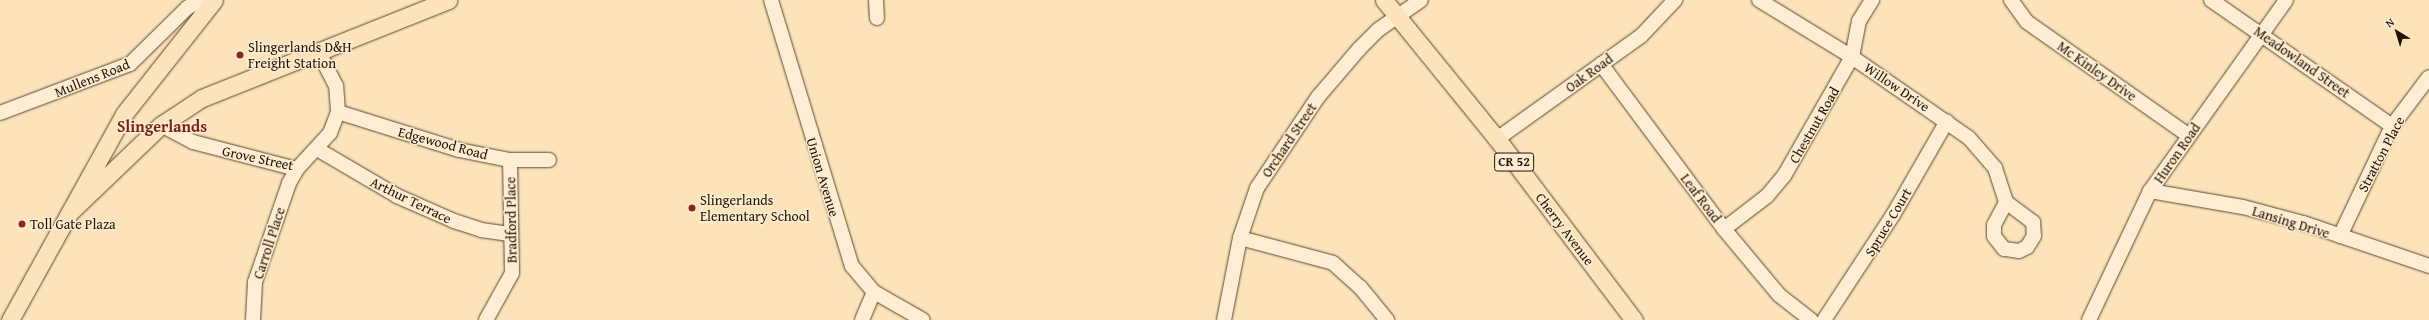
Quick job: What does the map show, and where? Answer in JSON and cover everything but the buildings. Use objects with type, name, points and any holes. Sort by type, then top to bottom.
[{"type":"main road","points":[[70,212],[161,125],[221,89],[448,0]]},
{"type":"main road","points":[[10,320],[124,114],[212,2]]},
{"type":"main road","name":"Cherry Avenue","points":[[1386,6],[1498,139],[1634,320]]},
{"type":"street","name":"Union Avenue","points":[[771,0],[845,251],[852,266],[874,292],[923,320]]},
{"type":"street","points":[[876,0],[877,18]]},
{"type":"street","name":"Orchard Street","points":[[1224,320],[1240,238],[1257,188],[1275,159],[1354,55],[1386,6],[1420,0]]},
{"type":"street","name":"Oak Road","points":[[1498,139],[1641,36],[1675,0]]},
{"type":"street","name":"Willow Drive","points":[[1759,0],[1852,57],[1947,121],[1988,157],[2006,202]]},
{"type":"street","name":"Chestnut Road","points":[[1724,229],[1767,196],[1784,176],[1852,57],[1860,21],[1872,0]]},
{"type":"street","name":"Mc Kinley Drive","points":[[2011,0],[2027,22],[2189,136]]},
{"type":"street","name":"Meadowland Street","points":[[2211,0],[2261,32],[2392,126]]},
{"type":"street","name":"Huron Road","points":[[2089,320],[2150,191],[2261,32],[2286,0]]},
{"type":"street","name":"Mullens Road","points":[[0,113],[130,64],[187,8],[196,3],[212,2]]},
{"type":"street","name":"Grove Street","points":[[161,125],[200,144],[297,169],[317,149],[330,133],[338,112],[336,86],[318,51]]},
{"type":"street","name":"Leaf Road","points":[[1601,64],[1724,229],[1779,295],[1811,320]]},
{"type":"street","name":"Stratton Place","points":[[2340,236],[2392,126],[2429,77]]},
{"type":"street","name":"Edgewood Road","points":[[338,112],[445,146],[510,160],[549,160]]},
{"type":"street","name":"Spruce Court","points":[[1824,320],[1893,215],[1947,121]]},
{"type":"street","name":"Arthur Terrace","points":[[317,149],[397,196],[454,221],[481,230],[510,234]]},
{"type":"street","name":"Bradford Place","points":[[486,320],[512,273],[510,234],[510,160]]},
{"type":"street","name":"Carroll Place","points":[[253,320],[255,282],[289,183],[297,169]]},
{"type":"street","name":"Lansing Drive","points":[[2150,191],[2243,208],[2340,236],[2429,266]]},
{"type":"street","points":[[1240,238],[1333,263],[1373,303],[1387,320]]},
{"type":"street","points":[[862,320],[874,292]]},
{"type":"place","name":"Slingerlands D&H Freight Station","points":[[240,55]]},
{"type":"place","name":"Slingerlands Elementary School","points":[[692,208]]},
{"type":"place","name":"Toll Gate Plaza","points":[[22,224]]},
{"type":"district","name":"Slingerlands","points":[[162,126]]}]
